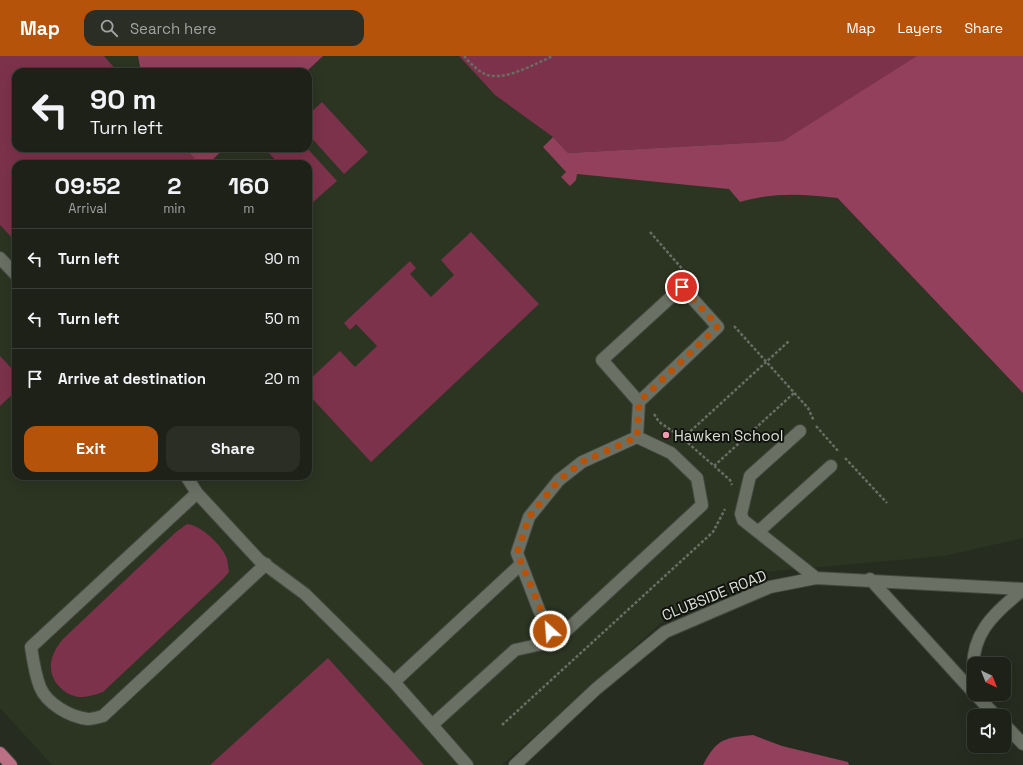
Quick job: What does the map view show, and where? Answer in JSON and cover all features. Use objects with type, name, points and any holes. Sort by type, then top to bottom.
[{"type":"main road","points":[[0,753],[11,765]]},
{"type":"street","points":[[0,258],[12,271]]},
{"type":"street","points":[[637,437],[639,402],[718,326],[682,287],[602,360],[639,402]]},
{"type":"street","points":[[800,431],[750,476],[741,514],[743,520],[816,578]]},
{"type":"street","points":[[432,725],[516,650],[555,641],[702,505],[697,478],[670,453],[637,437]]},
{"type":"street","points":[[555,641],[539,610],[517,553],[529,517],[559,480],[582,462],[637,437]]},
{"type":"street","points":[[758,532],[831,466]]},
{"type":"street","points":[[189,480],[197,493],[266,564],[305,594],[394,682],[467,765]]},
{"type":"street","points":[[197,493],[31,647],[36,673],[41,688],[51,701],[75,716],[89,719],[104,716],[266,564]]},
{"type":"street","points":[[394,682],[521,564]]},
{"type":"street","name":"CLUBSIDE ROAD","points":[[515,765],[596,689],[665,632],[770,587],[816,578],[870,579],[1023,590]]},
{"type":"street","points":[[870,579],[967,685]]},
{"type":"street","points":[[974,657],[979,638],[986,625],[998,610],[1023,590]]},
{"type":"street","points":[[982,701],[989,709]]},
{"type":"street","points":[[1011,731],[1023,744]]},
{"type":"path","points":[[464,56],[483,73],[495,76],[511,74],[553,56]]},
{"type":"path","points":[[650,232],[689,276]]},
{"type":"path","points":[[732,323],[808,408],[816,427],[887,503]]},
{"type":"path","points":[[683,438],[789,342]]},
{"type":"path","points":[[714,466],[794,392]]},
{"type":"shaded area","name":"Hawken School","points":[[0,56],[138,56],[140,68],[12,68],[12,152],[188,152],[196,160],[12,160],[12,480],[312,480],[312,160],[212,160],[221,152],[312,152],[312,68],[310,68],[323,56],[459,56],[495,95],[783,141],[1023,393],[1023,538],[944,556],[750,573],[684,608],[660,624],[502,765],[52,765],[0,708]]},
{"type":"shaded area","points":[[0,56],[104,56],[114,68],[12,68],[12,152],[188,152],[196,160],[12,160],[12,238],[0,225]]},
{"type":"shaded area","points":[[138,56],[323,56],[310,68],[140,68]]},
{"type":"shaded area","points":[[459,56],[1023,56],[1023,393],[783,141],[568,153],[553,137],[495,95]]},
{"type":"shaded area","points":[[917,56],[1023,56],[1023,393],[838,198],[777,195],[740,202],[729,189],[577,174],[576,180],[570,186],[561,177],[566,172],[543,147],[553,137],[568,153],[783,141]]},
{"type":"shaded area","points":[[322,102],[368,152],[344,174],[312,138],[312,111]]},
{"type":"shaded area","points":[[188,152],[221,152],[212,160],[196,160]]},
{"type":"shaded area","points":[[268,152],[311,152],[337,181],[313,202],[312,160],[275,160]]},
{"type":"shaded area","points":[[471,232],[539,304],[371,462],[312,398],[312,377],[340,351],[355,367],[377,346],[356,324],[350,330],[344,323],[410,261],[416,268],[410,274],[431,297],[454,275],[441,260]]},
{"type":"shaded area","points":[[0,356],[12,369],[12,395],[0,406]]},
{"type":"shaded area","points":[[187,524],[199,528],[216,542],[225,554],[229,572],[103,692],[82,697],[68,694],[58,685],[51,672],[53,655],[59,644],[176,532]]},
{"type":"shaded area","points":[[328,658],[424,765],[210,765]]},
{"type":"shaded area","points":[[753,735],[782,746],[848,762],[849,765],[703,765],[713,749],[723,741],[735,737]]},
{"type":"place","name":"Hawken School","points":[[666,435]]},
{"type":"route","points":[[550,631],[539,610],[517,553],[529,517],[559,480],[582,462],[637,437],[639,402],[718,326],[682,287]]}]
